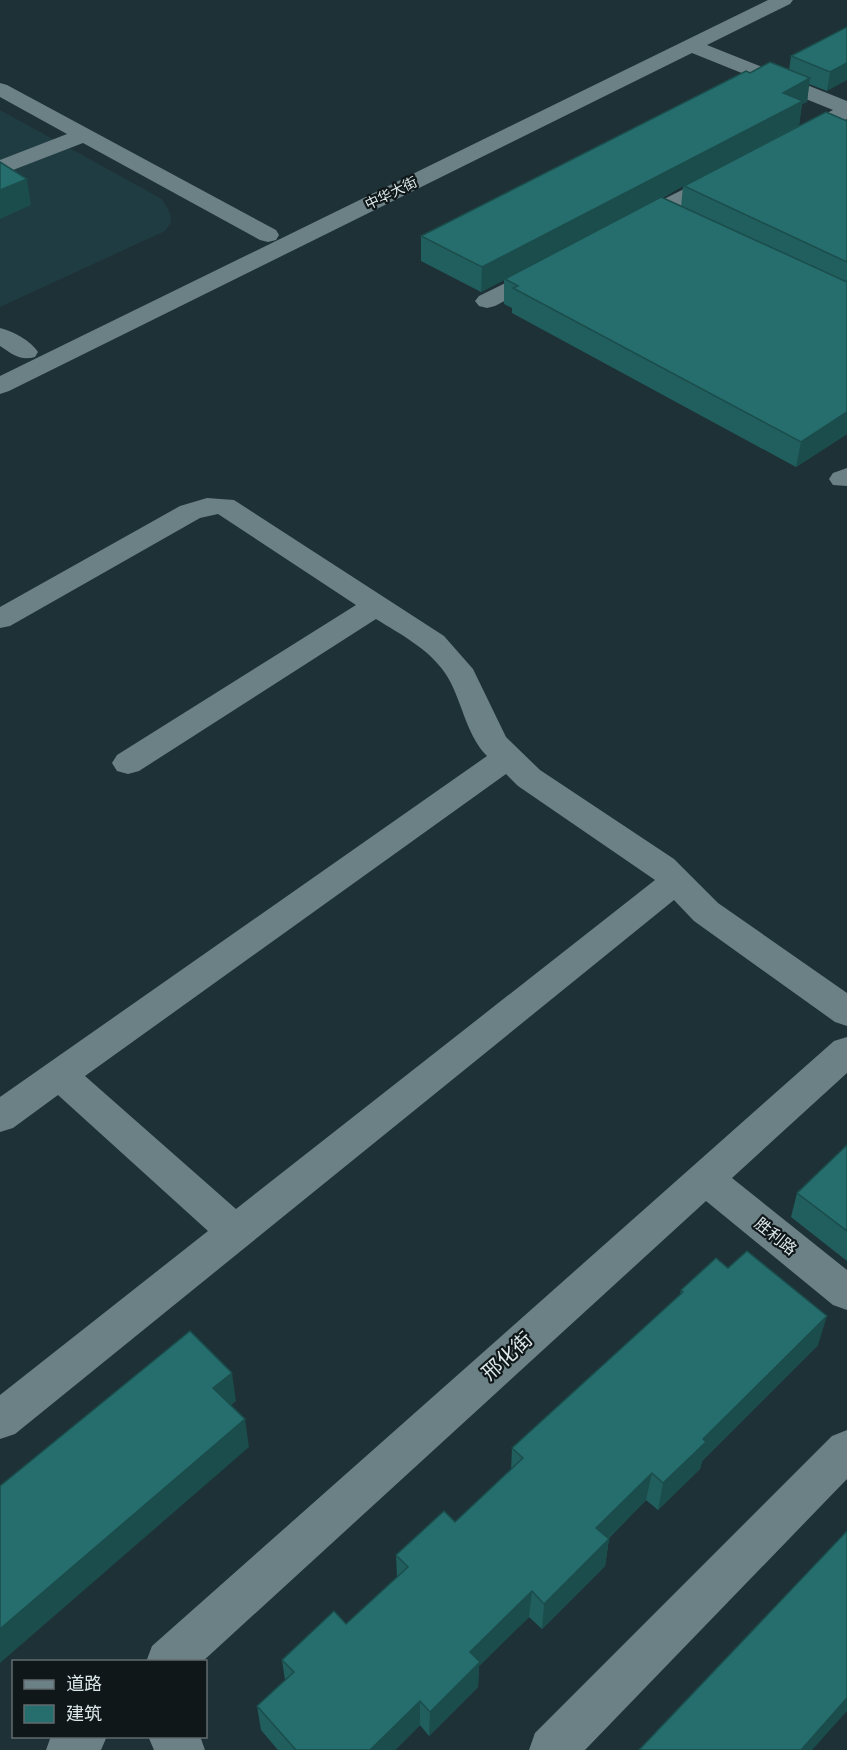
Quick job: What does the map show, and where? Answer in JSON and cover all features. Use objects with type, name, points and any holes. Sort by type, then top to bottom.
[{"type":"street","name":"中华大街","points":[[0,365],[750,0]]},
{"type":"street","name":"中华大街","points":[[0,386],[783,0]]},
{"type":"street","points":[[690,45],[847,109]]},
{"type":"street","points":[[0,89],[268,235]]},
{"type":"street","points":[[774,149],[847,109]]},
{"type":"street","points":[[30,132],[59,121]]},
{"type":"street","points":[[0,168],[84,135]]},
{"type":"street","points":[[618,232],[742,166]]},
{"type":"street","points":[[658,210],[679,220]]},
{"type":"street","points":[[487,301],[568,258]]},
{"type":"street","points":[[0,335],[26,352]]},
{"type":"street","points":[[0,619],[190,512],[207,506],[224,506],[434,643],[458,669],[493,743],[528,778],[662,867],[706,912],[847,1012]]},
{"type":"street","points":[[128,763],[376,606]]},
{"type":"street","points":[[0,1117],[507,757]]},
{"type":"street","points":[[0,1420],[675,882]]},
{"type":"street","name":"邢化街","points":[[170,1660],[847,1051]]},
{"type":"street","points":[[60,1074],[235,1232]]},
{"type":"street","name":"胜利路","points":[[705,1179],[847,1293]]},
{"type":"street","points":[[552,1750],[847,1450]]},
{"type":"street","points":[[69,1750],[83,1738]]},
{"type":"street","points":[[172,1738],[182,1750]]},
{"type":"shaded area","points":[[0,110],[162,199],[170,213],[171,222],[165,231],[0,307]]},
{"type":"building","points":[[847,27],[847,63],[830,72],[791,56]]},
{"type":"building","points":[[770,62],[810,78],[783,93],[803,101],[482,267],[421,236],[746,71],[750,73]]},
{"type":"building","points":[[826,112],[847,121],[847,262],[684,186]]},
{"type":"building","points":[[0,162],[27,179],[0,190]]},
{"type":"building","points":[[661,197],[847,282],[847,412],[801,442],[513,288],[518,286],[505,279]]},
{"type":"building","points":[[847,1145],[847,1231],[797,1193]]},
{"type":"building","points":[[747,1251],[827,1316],[703,1439],[706,1442],[663,1483],[652,1473],[596,1528],[609,1539],[544,1604],[532,1591],[470,1652],[480,1662],[430,1712],[420,1701],[370,1750],[296,1750],[257,1706],[294,1672],[282,1660],[334,1611],[346,1624],[408,1567],[396,1555],[444,1511],[455,1522],[523,1458],[512,1448],[683,1292],[681,1290],[716,1258],[728,1268]]},
{"type":"building","points":[[190,1331],[232,1373],[213,1388],[245,1419],[0,1629],[0,1486]]},
{"type":"building","points":[[847,1531],[847,1698],[801,1750],[639,1750]]}]
